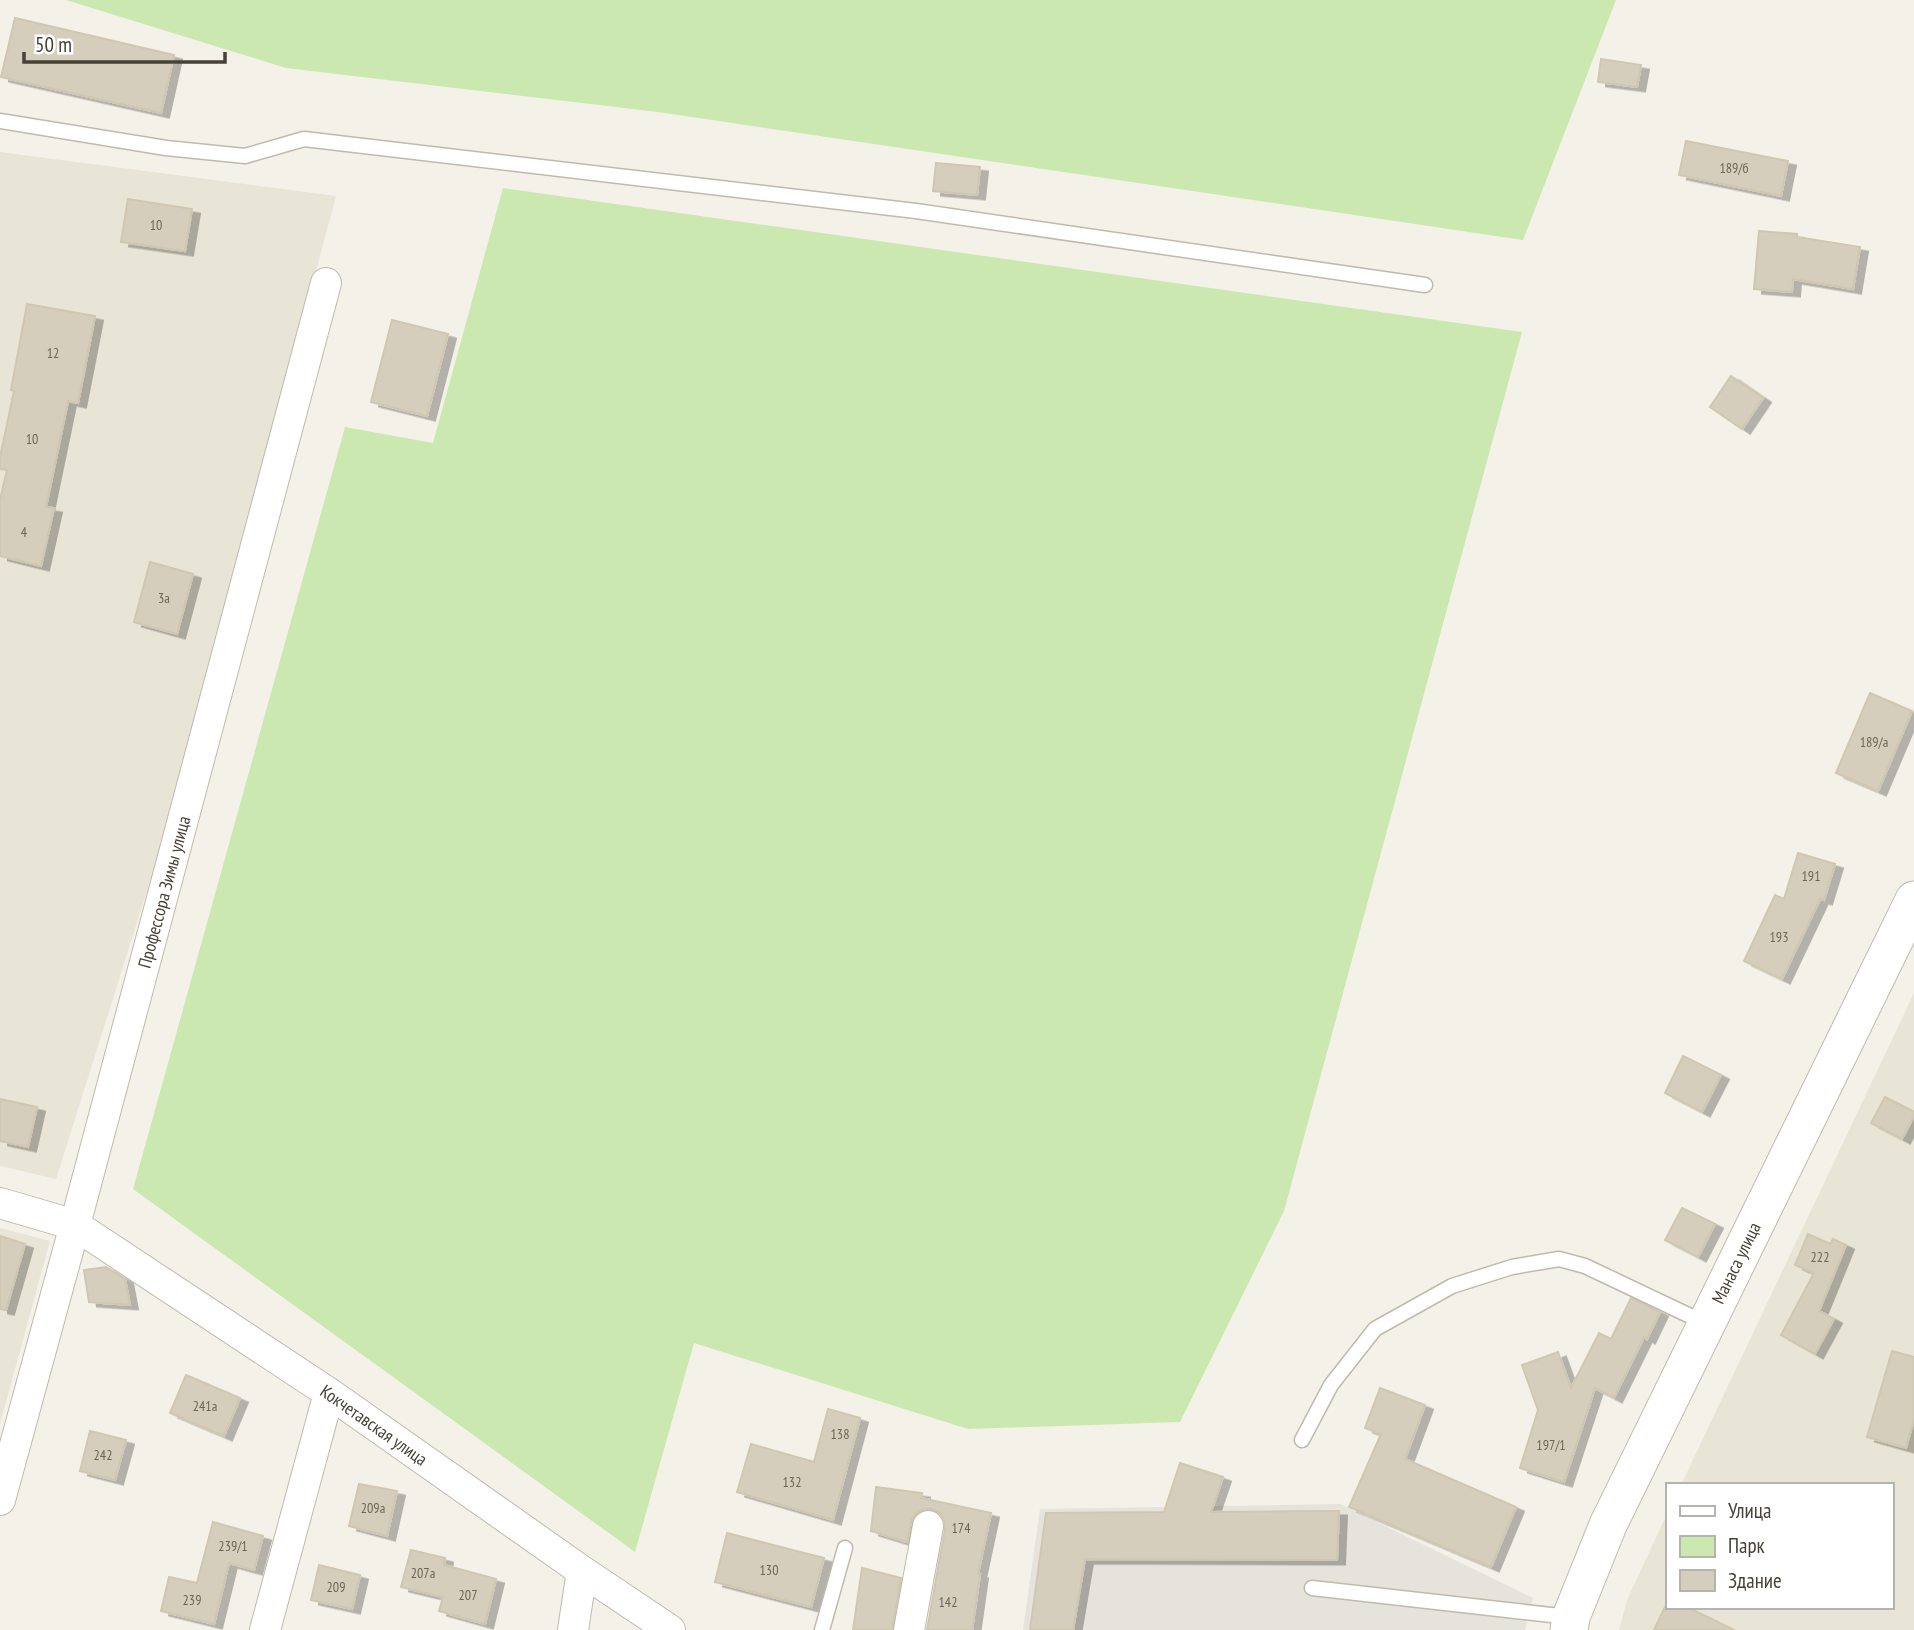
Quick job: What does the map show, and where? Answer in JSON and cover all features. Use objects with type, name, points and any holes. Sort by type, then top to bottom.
[{"type":"street","name":"Профессора Зимы улица","points":[[0,1500],[326,282]]},
{"type":"street","name":"Манаса улица","points":[[1570,1624],[1608,1525],[1914,901]]},
{"type":"street","name":"Кокчетавская улица","points":[[0,1203],[75,1225],[329,1393],[670,1630]]},
{"type":"street","points":[[265,1630],[329,1393]]},
{"type":"street","points":[[909,1630],[928,1526]]},
{"type":"street","points":[[573,1630],[582,1571]]},
{"type":"lane","points":[[0,121],[166,148],[245,156],[304,139],[916,211],[1425,285]]},
{"type":"lane","points":[[1302,1440],[1331,1385],[1375,1329],[1452,1286],[1512,1267],[1559,1259],[1585,1266],[1707,1324]]},
{"type":"lane","points":[[822,1630],[845,1548]]},
{"type":"lane","points":[[1312,1588],[1570,1624]]},
{"type":"shaded area","points":[[0,152],[336,196],[170,818],[56,1179],[0,1166]]},
{"type":"shaded area","points":[[1914,993],[1914,1630],[1619,1630],[1627,1600],[1666,1516],[1666,1609],[1893,1609],[1893,1483],[1682,1483]]},
{"type":"shaded area","points":[[0,1228],[50,1241],[0,1424]]},
{"type":"shaded area","points":[[1340,1504],[1533,1598],[1525,1630],[1023,1630],[1040,1509]]},
{"type":"green space","points":[[66,0],[1616,0],[1523,240],[658,112],[286,68]]},
{"type":"green space","points":[[503,188],[1522,332],[1284,1211],[1180,1422],[968,1429],[694,1343],[635,1552],[133,1189],[345,427],[433,443]]},
{"type":"building","points":[[15,18],[174,55],[161,113],[1,77]]},
{"type":"building","points":[[1601,59],[1641,65],[1637,87],[1598,82]]},
{"type":"building","points":[[1686,141],[1788,161],[1781,196],[1679,175]]},
{"type":"building","points":[[936,163],[980,167],[977,195],[933,191]]},
{"type":"building","points":[[128,199],[192,209],[185,251],[121,242]]},
{"type":"building","points":[[1759,231],[1797,234],[1797,237],[1860,247],[1853,289],[1793,279],[1792,292],[1754,289]]},
{"type":"building","points":[[27,304],[95,316],[78,403],[68,401],[46,507],[54,508],[41,566],[0,556],[0,500],[7,470],[0,469],[0,457],[14,391],[11,390]]},
{"type":"building","points":[[392,320],[448,334],[427,416],[371,402]]},
{"type":"building","points":[[1731,376],[1763,398],[1742,429],[1710,407]]},
{"type":"building","points":[[150,562],[193,574],[177,634],[134,622]]},
{"type":"building","points":[[1870,693],[1912,711],[1878,791],[1836,773]]},
{"type":"building","points":[[1798,853],[1835,864],[1824,900],[1820,899],[1782,979],[1744,961],[1775,895],[1784,899]]},
{"type":"building","points":[[1683,1056],[1721,1075],[1702,1112],[1665,1093]]},
{"type":"building","points":[[1885,1097],[1914,1112],[1902,1139],[1871,1123]]},
{"type":"building","points":[[0,1099],[37,1107],[28,1147],[0,1141]]},
{"type":"building","points":[[1682,1208],[1715,1224],[1698,1257],[1665,1240]]},
{"type":"building","points":[[1808,1234],[1830,1244],[1833,1239],[1846,1245],[1819,1311],[1834,1319],[1815,1354],[1781,1335],[1814,1273],[1795,1265]]},
{"type":"building","points":[[0,1236],[25,1244],[6,1310],[0,1309]]},
{"type":"building","points":[[106,1267],[125,1279],[130,1305],[89,1302],[84,1270]]},
{"type":"building","points":[[1631,1298],[1660,1312],[1647,1339],[1644,1337],[1614,1398],[1595,1388],[1564,1482],[1520,1468],[1538,1410],[1522,1365],[1558,1352],[1571,1388],[1599,1333],[1611,1339]]},
{"type":"building","points":[[1892,1351],[1914,1357],[1914,1419],[1906,1448],[1867,1437]]},
{"type":"building","points":[[186,1375],[240,1398],[224,1436],[170,1413]]},
{"type":"building","points":[[1380,1388],[1425,1405],[1405,1459],[1516,1507],[1491,1567],[1349,1507],[1381,1434],[1365,1428]]},
{"type":"building","points":[[828,1409],[860,1418],[833,1520],[737,1492],[751,1444],[814,1462]]},
{"type":"building","points":[[90,1431],[126,1440],[115,1480],[80,1471]]},
{"type":"building","points":[[1180,1463],[1223,1477],[1211,1512],[1339,1511],[1337,1560],[1085,1559],[1073,1630],[1030,1630],[1046,1513],[1164,1512]]},
{"type":"building","points":[[359,1484],[397,1491],[387,1536],[349,1526]]},
{"type":"building","points":[[876,1487],[922,1493],[921,1498],[991,1513],[978,1574],[972,1630],[927,1630],[945,1529],[940,1513],[932,1509],[922,1510],[914,1515],[907,1542],[871,1531]]},
{"type":"building","points":[[213,1522],[263,1536],[254,1570],[229,1563],[214,1624],[161,1611],[169,1577],[197,1583]]},
{"type":"building","points":[[727,1533],[824,1558],[811,1607],[715,1582]]},
{"type":"building","points":[[411,1550],[445,1558],[444,1565],[496,1579],[485,1624],[439,1611],[443,1597],[401,1587]]},
{"type":"building","points":[[319,1565],[360,1575],[352,1609],[311,1600]]},
{"type":"building","points":[[862,1568],[901,1578],[892,1630],[853,1630]]},
{"type":"building","points":[[1666,1607],[1691,1609],[1734,1630],[1654,1630]]}]
